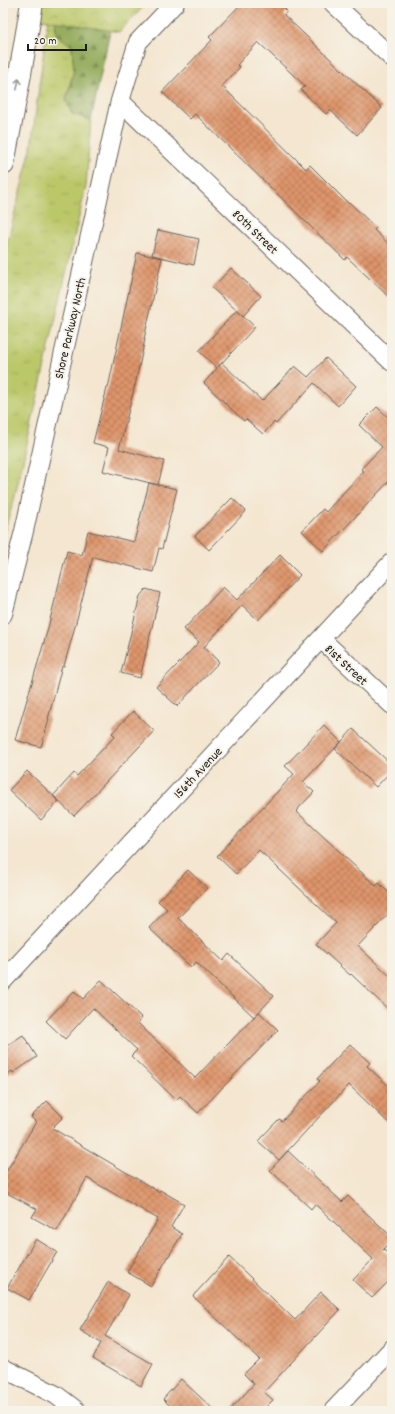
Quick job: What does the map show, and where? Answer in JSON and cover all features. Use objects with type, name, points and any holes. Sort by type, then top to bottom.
[{"type":"highway","points":[[3,164],[32,3]]},
{"type":"street","name":"Shore Parkway North","points":[[3,614],[24,531],[120,101],[138,42],[175,3]]},
{"type":"street","points":[[333,3],[392,58]]},
{"type":"street","name":"80th Street","points":[[120,101],[392,362]]},
{"type":"street","name":"156th Avenue","points":[[3,981],[392,562]]},
{"type":"street","name":"81st Street","points":[[321,639],[392,705]]},
{"type":"street","points":[[333,1411],[391,1352]]},
{"type":"street","points":[[3,1368],[56,1395],[76,1411]]},
{"type":"green space","points":[[32,3],[147,3],[119,32],[30,17]]},
{"type":"green space","points":[[50,3],[72,46],[74,70],[66,100],[72,114],[91,120],[86,186],[14,500],[3,535],[3,260],[31,148]]},
{"type":"green space","points":[[116,3],[91,120],[72,114],[66,100],[74,70],[72,46],[56,34],[55,8]]},
{"type":"building","points":[[242,3],[279,3],[287,11],[284,15],[382,108],[357,135],[330,110],[326,114],[301,90],[305,86],[258,42],[237,65],[240,67],[222,86],[306,169],[310,165],[349,204],[350,203],[376,228],[374,230],[392,247],[392,300],[347,257],[345,260],[195,114],[190,119],[162,92],[212,40],[209,37]]},
{"type":"building","points":[[158,230],[199,239],[194,265],[152,255]]},
{"type":"building","points":[[137,253],[162,258],[136,381],[119,449],[164,461],[158,485],[103,471],[109,447],[93,443],[108,388]]},
{"type":"building","points":[[231,268],[261,296],[243,316],[212,288]]},
{"type":"building","points":[[237,310],[255,327],[218,367],[222,363],[262,401],[295,366],[308,377],[326,358],[356,386],[338,406],[314,383],[276,424],[274,422],[263,434],[246,419],[244,421],[204,383],[217,368],[199,351]]},
{"type":"building","points":[[377,407],[392,421],[392,478],[323,551],[302,531],[323,509],[326,512],[364,471],[361,469],[382,447],[359,425]]},
{"type":"building","points":[[149,483],[177,489],[162,549],[159,548],[153,572],[93,557],[41,747],[15,740],[47,632],[67,551],[82,555],[88,531],[134,542]]},
{"type":"building","points":[[232,498],[246,511],[209,550],[195,536]]},
{"type":"building","points":[[280,555],[300,575],[258,620],[242,605],[204,647],[219,662],[177,706],[156,687],[199,642],[184,629],[223,587],[237,600]]},
{"type":"building","points":[[146,589],[160,593],[140,678],[121,673],[140,596]]},
{"type":"building","points":[[133,711],[154,731],[74,816],[53,796],[74,773],[77,776],[115,736],[112,733]]},
{"type":"building","points":[[324,725],[341,742],[303,782],[314,792],[296,811],[376,886],[379,883],[392,896],[392,910],[358,946],[392,978],[392,1013],[351,974],[350,975],[316,944],[336,923],[259,850],[236,874],[217,856],[294,774],[285,766]]},
{"type":"building","points":[[353,729],[392,765],[392,770],[376,787],[335,749]]},
{"type":"building","points":[[27,771],[59,801],[41,820],[9,790]]},
{"type":"building","points":[[188,870],[207,888],[178,918],[223,961],[229,954],[274,996],[254,1017],[196,962],[191,967],[149,928],[167,909],[158,901]]},
{"type":"building","points":[[101,980],[142,1018],[138,1023],[195,1078],[259,1012],[278,1030],[198,1113],[180,1096],[176,1100],[131,1056],[137,1050],[93,1008],[65,1039],[46,1021],[74,991],[83,999]]},
{"type":"building","points":[[23,1035],[37,1057],[13,1073],[12,1071],[3,1077],[3,1048]]},
{"type":"building","points":[[350,1044],[370,1063],[367,1066],[392,1089],[392,1126],[349,1085],[279,1160],[258,1141],[279,1119],[282,1121],[320,1081],[317,1079]]},
{"type":"building","points":[[47,1101],[63,1117],[52,1128],[159,1192],[160,1190],[184,1204],[171,1227],[182,1234],[151,1286],[127,1272],[158,1219],[87,1178],[57,1231],[32,1217],[37,1209],[3,1191],[3,1177],[36,1122],[31,1117]]},
{"type":"building","points":[[288,1151],[342,1202],[348,1196],[392,1237],[392,1240],[383,1249],[392,1258],[392,1278],[372,1298],[353,1280],[373,1259],[315,1204],[311,1209],[270,1170]]},
{"type":"building","points":[[36,1239],[57,1252],[29,1300],[7,1288]]},
{"type":"building","points":[[229,1257],[295,1320],[321,1292],[340,1310],[264,1392],[273,1400],[262,1411],[229,1411],[254,1384],[244,1374],[259,1359],[193,1296]]},
{"type":"building","points":[[108,1282],[129,1295],[105,1336],[153,1364],[141,1386],[93,1358],[101,1343],[80,1330]]},
{"type":"building","points":[[181,1379],[215,1411],[175,1411],[163,1399]]}]
